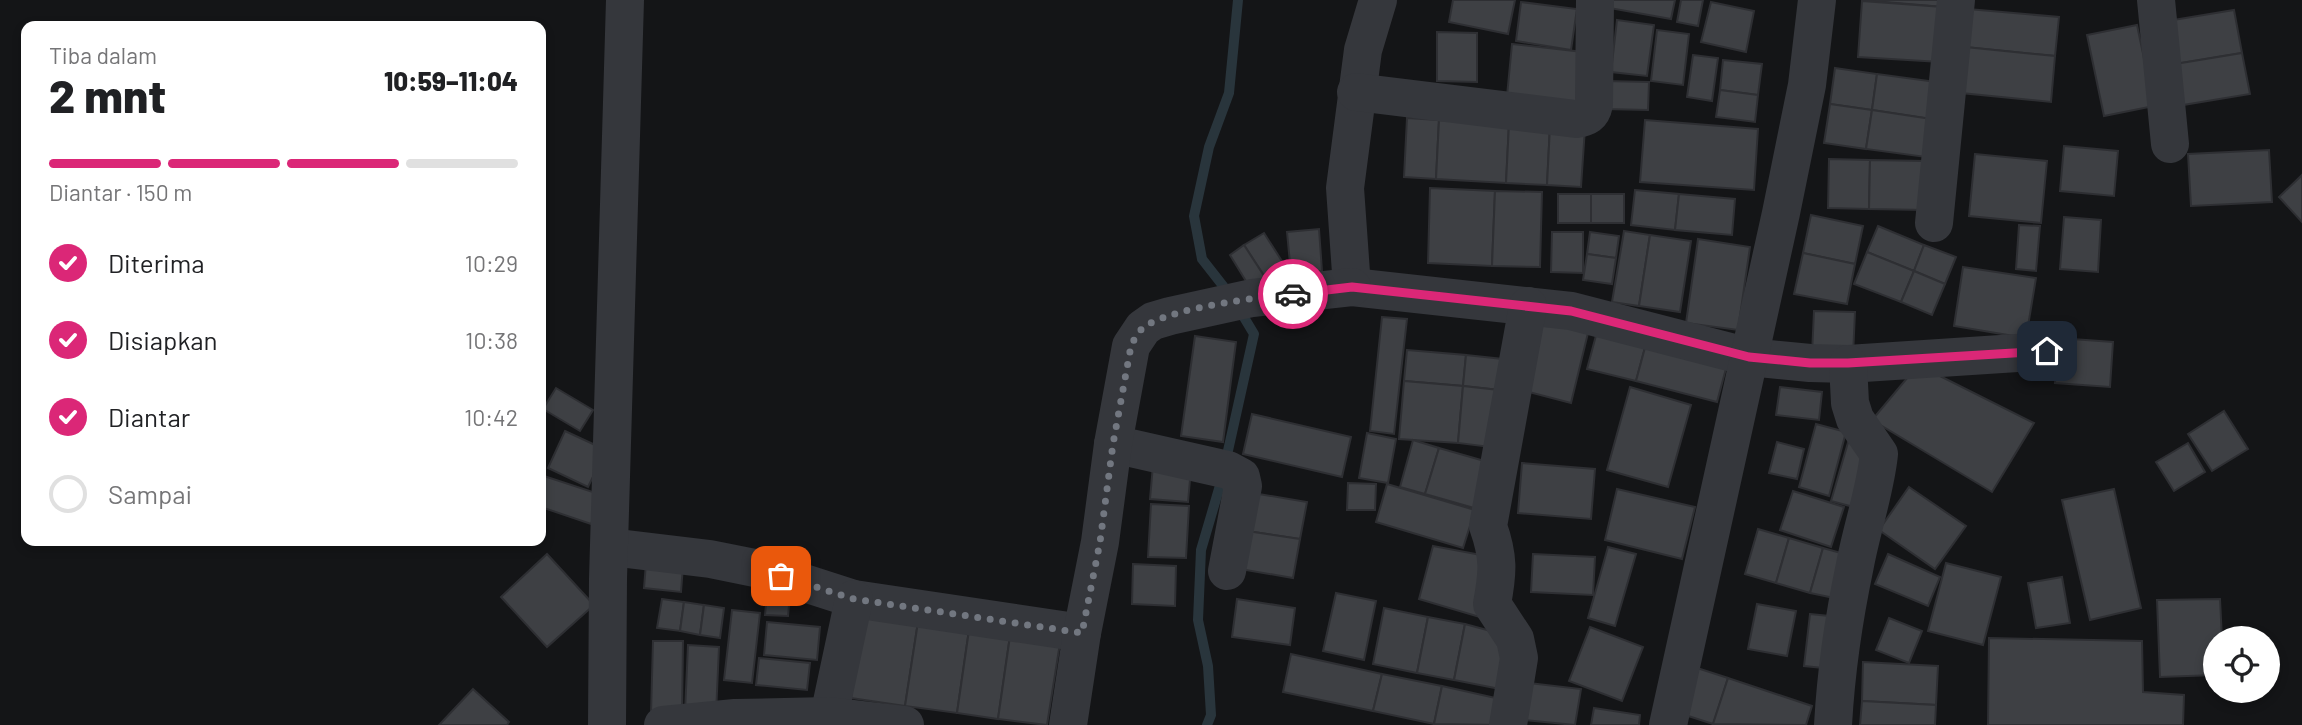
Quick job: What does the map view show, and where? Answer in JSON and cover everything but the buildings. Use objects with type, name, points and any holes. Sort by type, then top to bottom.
[{"type":"street","points":[[607,725],[625,0]]},
{"type":"street","points":[[1352,287],[1345,188],[1363,50],[1378,0]]},
{"type":"street","points":[[1356,92],[1576,119],[1587,117],[1593,111],[1594,104],[1595,0]]},
{"type":"street","points":[[1668,725],[1807,85],[1817,0]]},
{"type":"street","points":[[1934,223],[1956,0]]},
{"type":"street","points":[[2156,0],[2170,144]]},
{"type":"street","points":[[1068,725],[1131,346],[1138,333],[1153,321],[1236,301],[1352,287],[1571,311],[1749,357],[1810,363],[2047,351]]},
{"type":"street","points":[[1508,725],[1519,658],[1515,639],[1492,604],[1497,581],[1497,551],[1488,526],[1528,306]]},
{"type":"street","points":[[1833,725],[1844,623],[1855,562],[1876,479],[1879,454],[1855,419],[1850,403],[1848,363]]},
{"type":"street","points":[[1113,444],[1222,468],[1241,477],[1243,486],[1227,571]]},
{"type":"street","points":[[610,547],[710,559],[764,570],[854,599],[1082,633]]},
{"type":"street","points":[[830,716],[854,599]]},
{"type":"street","points":[[663,725],[735,718],[830,716],[905,725]]},
{"type":"waterway","points":[[1231,296],[1202,259],[1194,216],[1209,147],[1229,93],[1238,0]]},
{"type":"waterway","points":[[1207,725],[1211,715],[1208,666],[1198,620],[1201,550],[1221,482],[1254,334],[1239,309]]},
{"type":"way so far","points":[[781,576],[854,599],[1082,633],[1100,542],[1113,444],[1131,346],[1138,333],[1153,321],[1170,316],[1252,298],[1293,294]]},
{"type":"route","points":[[1293,294],[1352,287],[1571,311],[1749,357],[1810,363],[2047,351]]}]
